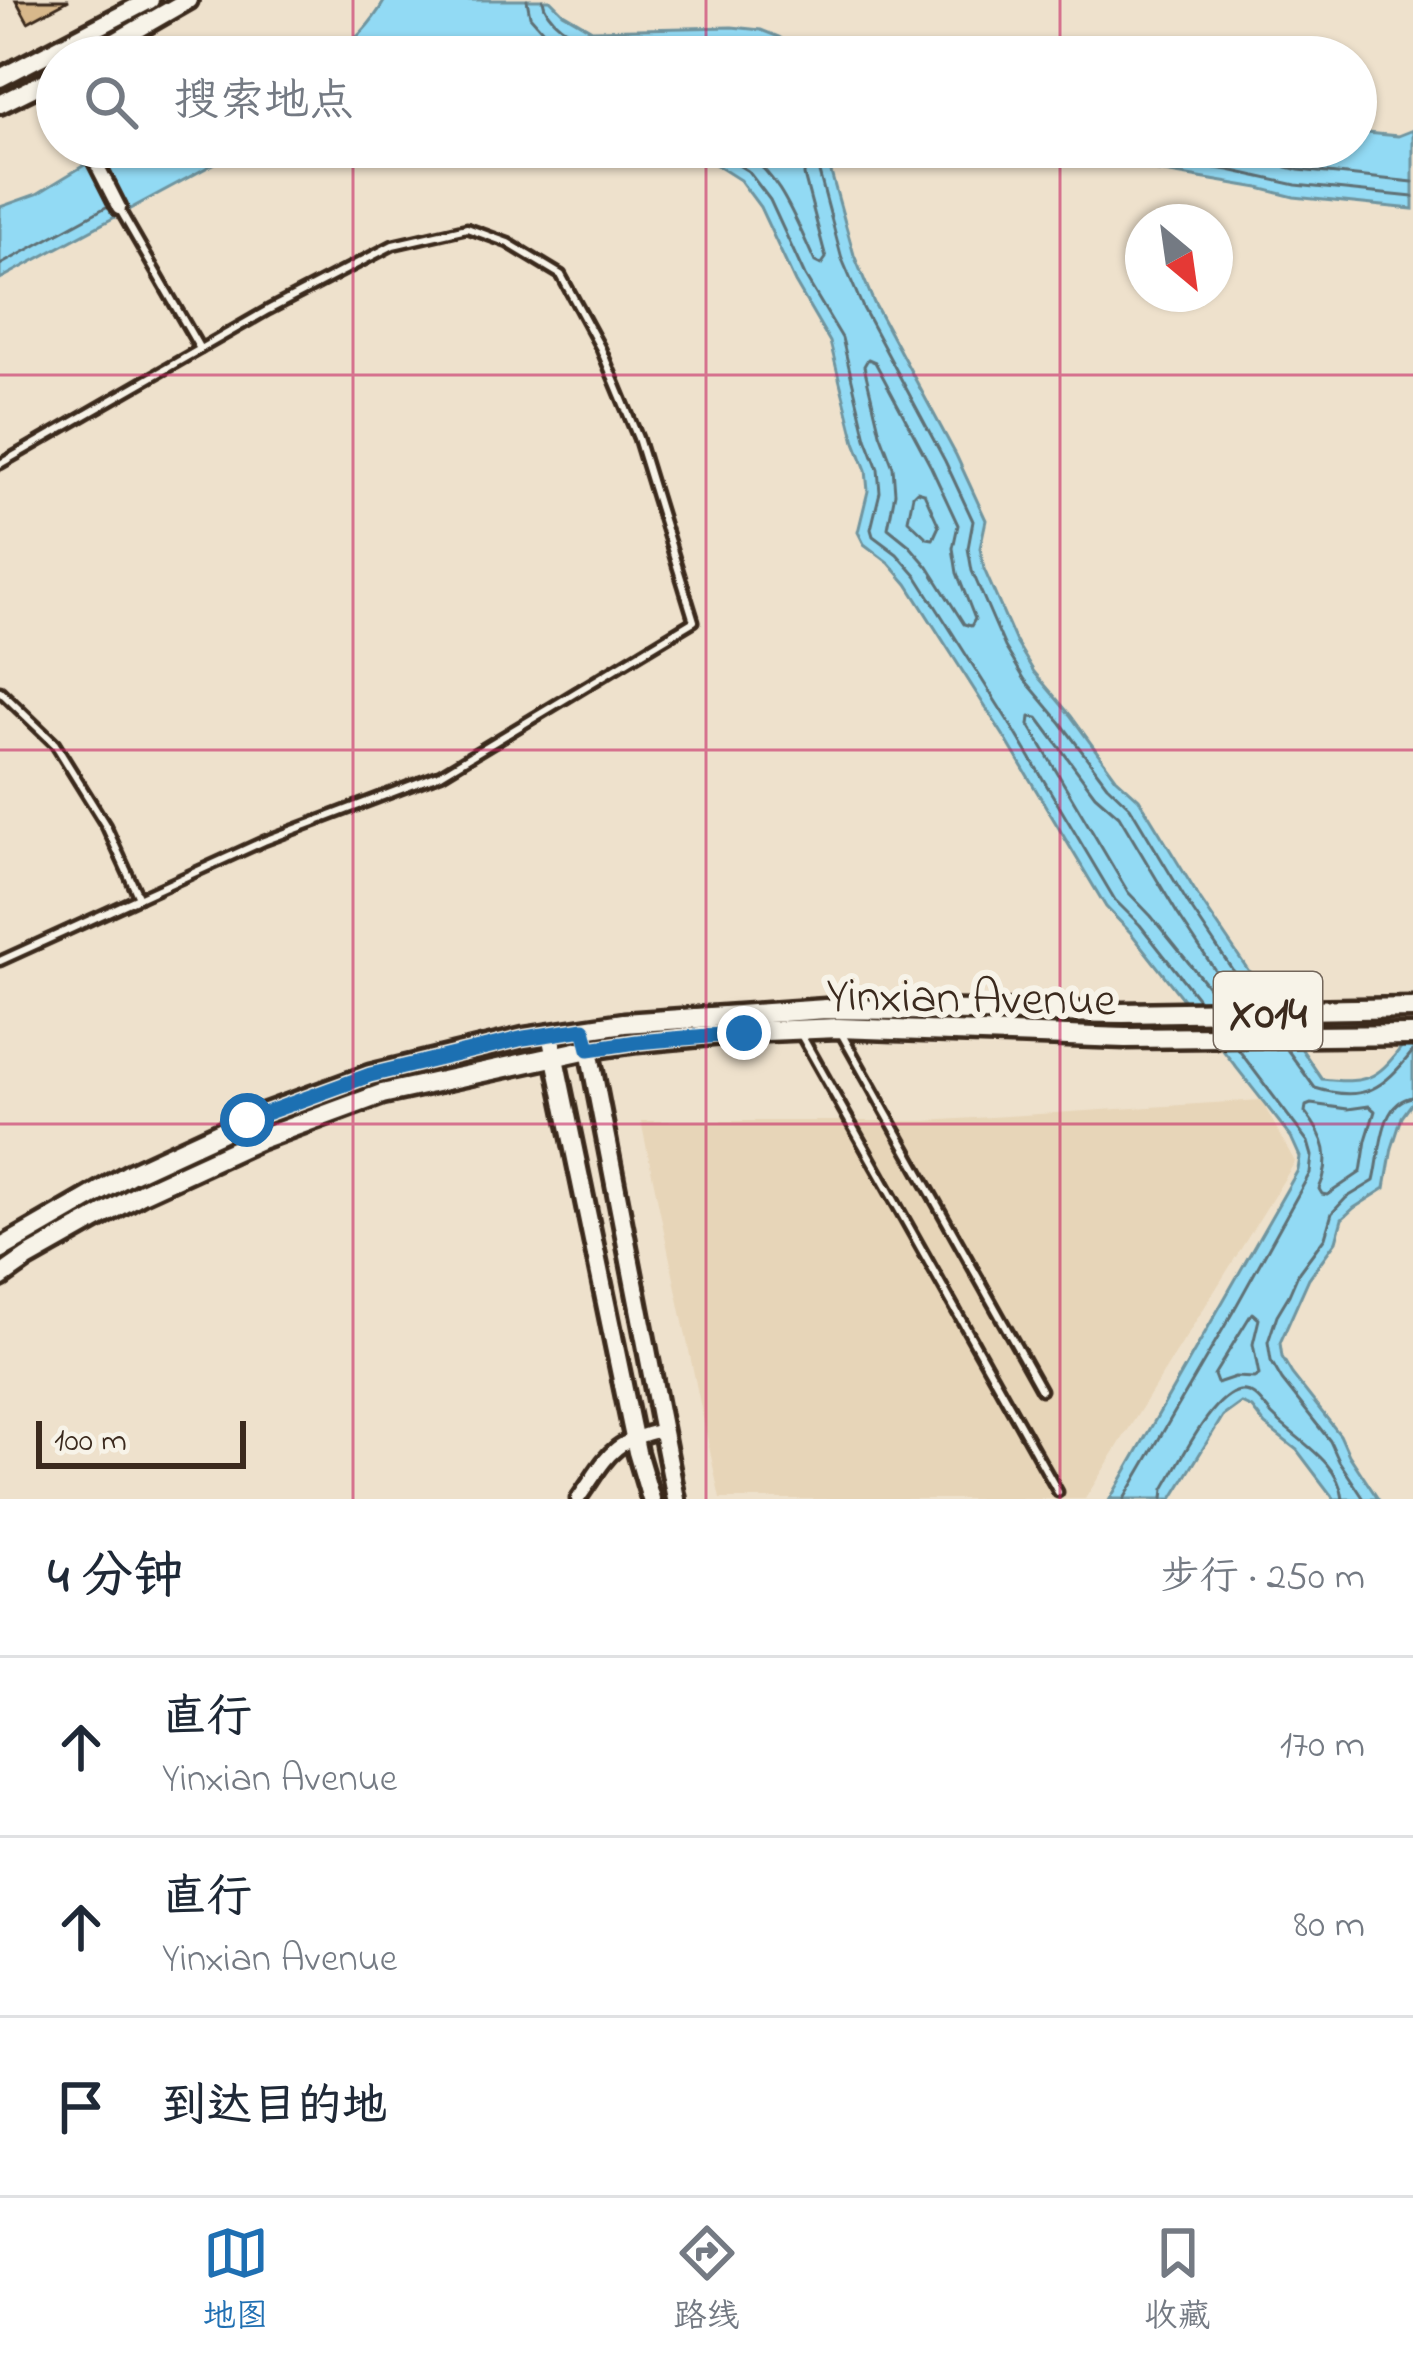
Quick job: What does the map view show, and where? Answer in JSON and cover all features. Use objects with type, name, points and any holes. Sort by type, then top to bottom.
[{"type":"main road","name":"Yinxian Avenue","points":[[0,1276],[142,1193],[260,1139],[382,1094],[555,1057],[587,1039],[731,1013],[826,1009],[1123,1013],[1413,1008]]},
{"type":"main road","name":"Yinxian Avenue","points":[[0,1249],[130,1174],[247,1120],[370,1075],[550,1034],[637,1042],[838,1028],[1125,1038],[1413,1035]]},
{"type":"street","points":[[81,36],[150,0]]},
{"type":"street","points":[[125,36],[188,0]]},
{"type":"street","points":[[0,78],[36,59]]},
{"type":"street","points":[[0,104],[36,87]]},
{"type":"street","points":[[98,168],[118,208]]},
{"type":"street","points":[[550,1034],[651,1499]]},
{"type":"street","points":[[587,1039],[676,1499]]},
{"type":"street","points":[[578,1499],[616,1446],[662,1430]]},
{"type":"lane","points":[[118,208],[200,349]]},
{"type":"lane","points":[[0,464],[268,310],[393,245],[466,228],[508,243],[561,275],[601,349],[638,438],[694,621],[441,775],[264,841],[0,961]]},
{"type":"lane","points":[[0,691],[55,744],[106,826],[139,898]]},
{"type":"lane","points":[[838,1028],[1041,1390]]},
{"type":"lane","points":[[798,1030],[1058,1492]]},
{"type":"shaded area","points":[[1261,1100],[1295,1162],[1085,1499],[720,1499],[641,1121],[926,1121]]},
{"type":"water","points":[[385,0],[550,0],[592,30],[732,27],[776,36],[357,36]]},
{"type":"water","points":[[1413,130],[1413,209],[1294,197],[1141,168],[1377,168],[1377,134],[1398,136]]},
{"type":"water","points":[[80,168],[206,168],[0,279],[0,207],[37,194]]},
{"type":"water","points":[[721,168],[830,168],[854,255],[874,303],[986,520],[980,548],[984,569],[1016,642],[1116,778],[1139,799],[1200,899],[1322,1079],[1355,1080],[1376,1074],[1413,1032],[1413,1102],[1402,1117],[1385,1188],[1342,1219],[1336,1241],[1309,1278],[1280,1343],[1292,1374],[1340,1435],[1378,1499],[1334,1499],[1297,1450],[1241,1403],[1223,1416],[1172,1499],[1110,1499],[1298,1170],[1300,1157],[1291,1137],[1106,907],[907,584],[864,544],[858,532],[868,491],[866,470],[830,342],[760,207],[740,180]]},
{"type":"building","points":[[16,0],[69,0],[28,22]]},
{"type":"route","points":[[247,1120],[370,1075],[524,1038],[584,1029],[589,1049],[744,1033]]}]
